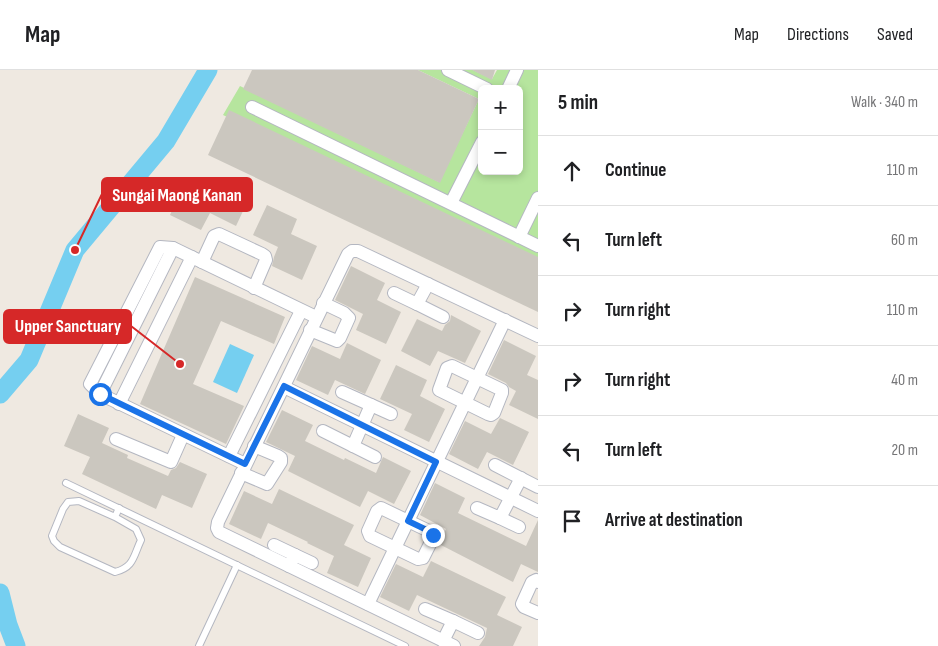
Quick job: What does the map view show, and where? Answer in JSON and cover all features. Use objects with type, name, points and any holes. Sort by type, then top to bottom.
[{"type":"street","points":[[448,70],[479,85]]},
{"type":"street","points":[[510,85],[517,70]]},
{"type":"street","points":[[252,107],[538,246]]},
{"type":"street","points":[[451,203],[478,150]]},
{"type":"street","points":[[519,237],[538,198]]},
{"type":"street","points":[[119,404],[197,260],[214,236],[219,234],[265,256],[266,260],[254,288]]},
{"type":"street","points":[[254,446],[280,458],[281,462],[267,484],[228,456],[100,394],[173,248],[316,317]]},
{"type":"street","points":[[452,621],[449,643],[368,604],[292,560],[219,532],[217,528],[218,522],[316,317],[348,254],[352,251],[358,251],[538,336]]},
{"type":"street","points":[[417,304],[428,284]]},
{"type":"street","points":[[394,293],[442,316]]},
{"type":"street","points":[[310,330],[336,340],[340,338],[350,318],[348,315],[323,303]]},
{"type":"street","points":[[228,456],[301,311]]},
{"type":"street","points":[[368,604],[505,320]]},
{"type":"street","points":[[452,366],[502,390],[494,413],[491,415],[465,404],[439,390],[447,368],[452,366]]},
{"type":"street","points":[[284,386],[538,511]]},
{"type":"street","points":[[342,392],[391,414]]},
{"type":"street","points":[[353,446],[371,405]]},
{"type":"street","points":[[323,431],[375,457]]},
{"type":"street","points":[[116,439],[171,462],[183,434]]},
{"type":"street","points":[[495,465],[538,487]]},
{"type":"street","points":[[500,518],[521,478]]},
{"type":"street","points":[[381,508],[431,532],[433,538],[423,558],[420,559],[395,548],[368,534],[377,511],[381,508]]},
{"type":"street","points":[[477,508],[519,527]]},
{"type":"street","points":[[274,545],[292,560],[312,563]]},
{"type":"street","points":[[538,582],[536,580],[532,582],[522,604],[524,607],[538,613]]},
{"type":"street","points":[[425,609],[478,633]]},
{"type":"lane","points":[[66,483],[405,646]]},
{"type":"lane","points":[[79,501],[115,517],[136,529],[141,540],[129,567],[123,570],[114,572],[60,547],[52,536],[63,509],[68,502],[79,501]]},
{"type":"lane","points":[[115,517],[119,508]]},
{"type":"lane","points":[[199,646],[237,565]]},
{"type":"green space","points":[[418,70],[444,70],[478,87],[478,99]]},
{"type":"green space","points":[[449,70],[473,70],[492,79],[497,70],[538,70],[538,266],[223,115],[240,86],[439,182],[478,101],[478,175],[523,175],[523,85],[480,85]]},
{"type":"water","points":[[230,344],[254,355],[237,393],[213,382]]},
{"type":"building","points":[[252,70],[418,70],[478,99],[478,101],[440,183],[243,89]]},
{"type":"building","points":[[472,70],[495,70],[492,80]]},
{"type":"building","points":[[229,110],[538,257],[538,312],[208,155]]},
{"type":"building","points":[[221,179],[251,194],[236,226],[210,213],[201,230],[170,215],[186,181],[213,194]]},
{"type":"building","points":[[267,205],[297,219],[291,234],[317,246],[302,280],[272,266],[278,247],[253,235]]},
{"type":"building","points":[[351,266],[385,283],[377,300],[401,312],[386,344],[356,330],[363,314],[335,300]]},
{"type":"building","points":[[195,277],[285,317],[274,344],[221,321],[193,384],[244,406],[226,444],[140,404]]},
{"type":"building","points":[[451,315],[481,331],[465,363],[438,351],[430,366],[401,351],[417,319],[442,331],[450,321]]},
{"type":"building","points":[[504,340],[536,356],[527,375],[538,380],[538,419],[509,405],[516,391],[506,383],[488,374]]},
{"type":"building","points":[[347,343],[381,360],[365,394],[335,380],[328,395],[296,380],[312,346],[340,359]]},
{"type":"building","points":[[396,365],[427,380],[420,396],[445,409],[429,442],[404,430],[412,414],[380,399]]},
{"type":"building","points":[[282,410],[313,425],[305,441],[344,460],[345,458],[376,473],[383,457],[411,471],[394,504],[368,491],[360,507],[288,471],[295,456],[266,442]]},
{"type":"building","points":[[78,414],[109,428],[102,443],[128,455],[127,458],[168,476],[171,470],[176,468],[180,462],[207,474],[192,508],[162,495],[156,509],[82,474],[90,457],[64,446]]},
{"type":"building","points":[[500,418],[529,432],[513,465],[487,452],[478,469],[449,454],[465,421],[491,434]]},
{"type":"building","points":[[435,483],[465,498],[458,513],[526,546],[538,520],[538,572],[521,564],[513,582],[439,544],[446,529],[420,515]]},
{"type":"building","points":[[279,489],[354,525],[344,545],[371,558],[358,587],[327,573],[334,556],[308,542],[268,523],[261,539],[229,524],[244,491],[272,504]]},
{"type":"building","points":[[431,561],[506,597],[497,615],[522,627],[513,646],[479,646],[485,637],[487,628],[417,595],[409,611],[380,597],[396,564],[423,577]]},
{"type":"waterway","points":[[0,394],[29,360],[75,250],[166,141],[208,70]]},
{"type":"waterway","points":[[0,593],[8,625],[16,646]]},
{"type":"place","name":"Sungai Maong Kanan","points":[[75,250]]},
{"type":"place","name":"Upper Sanctuary","points":[[180,364]]},
{"type":"route","points":[[100,394],[245,464],[284,386],[436,462],[408,521],[431,532],[433,535]]}]
